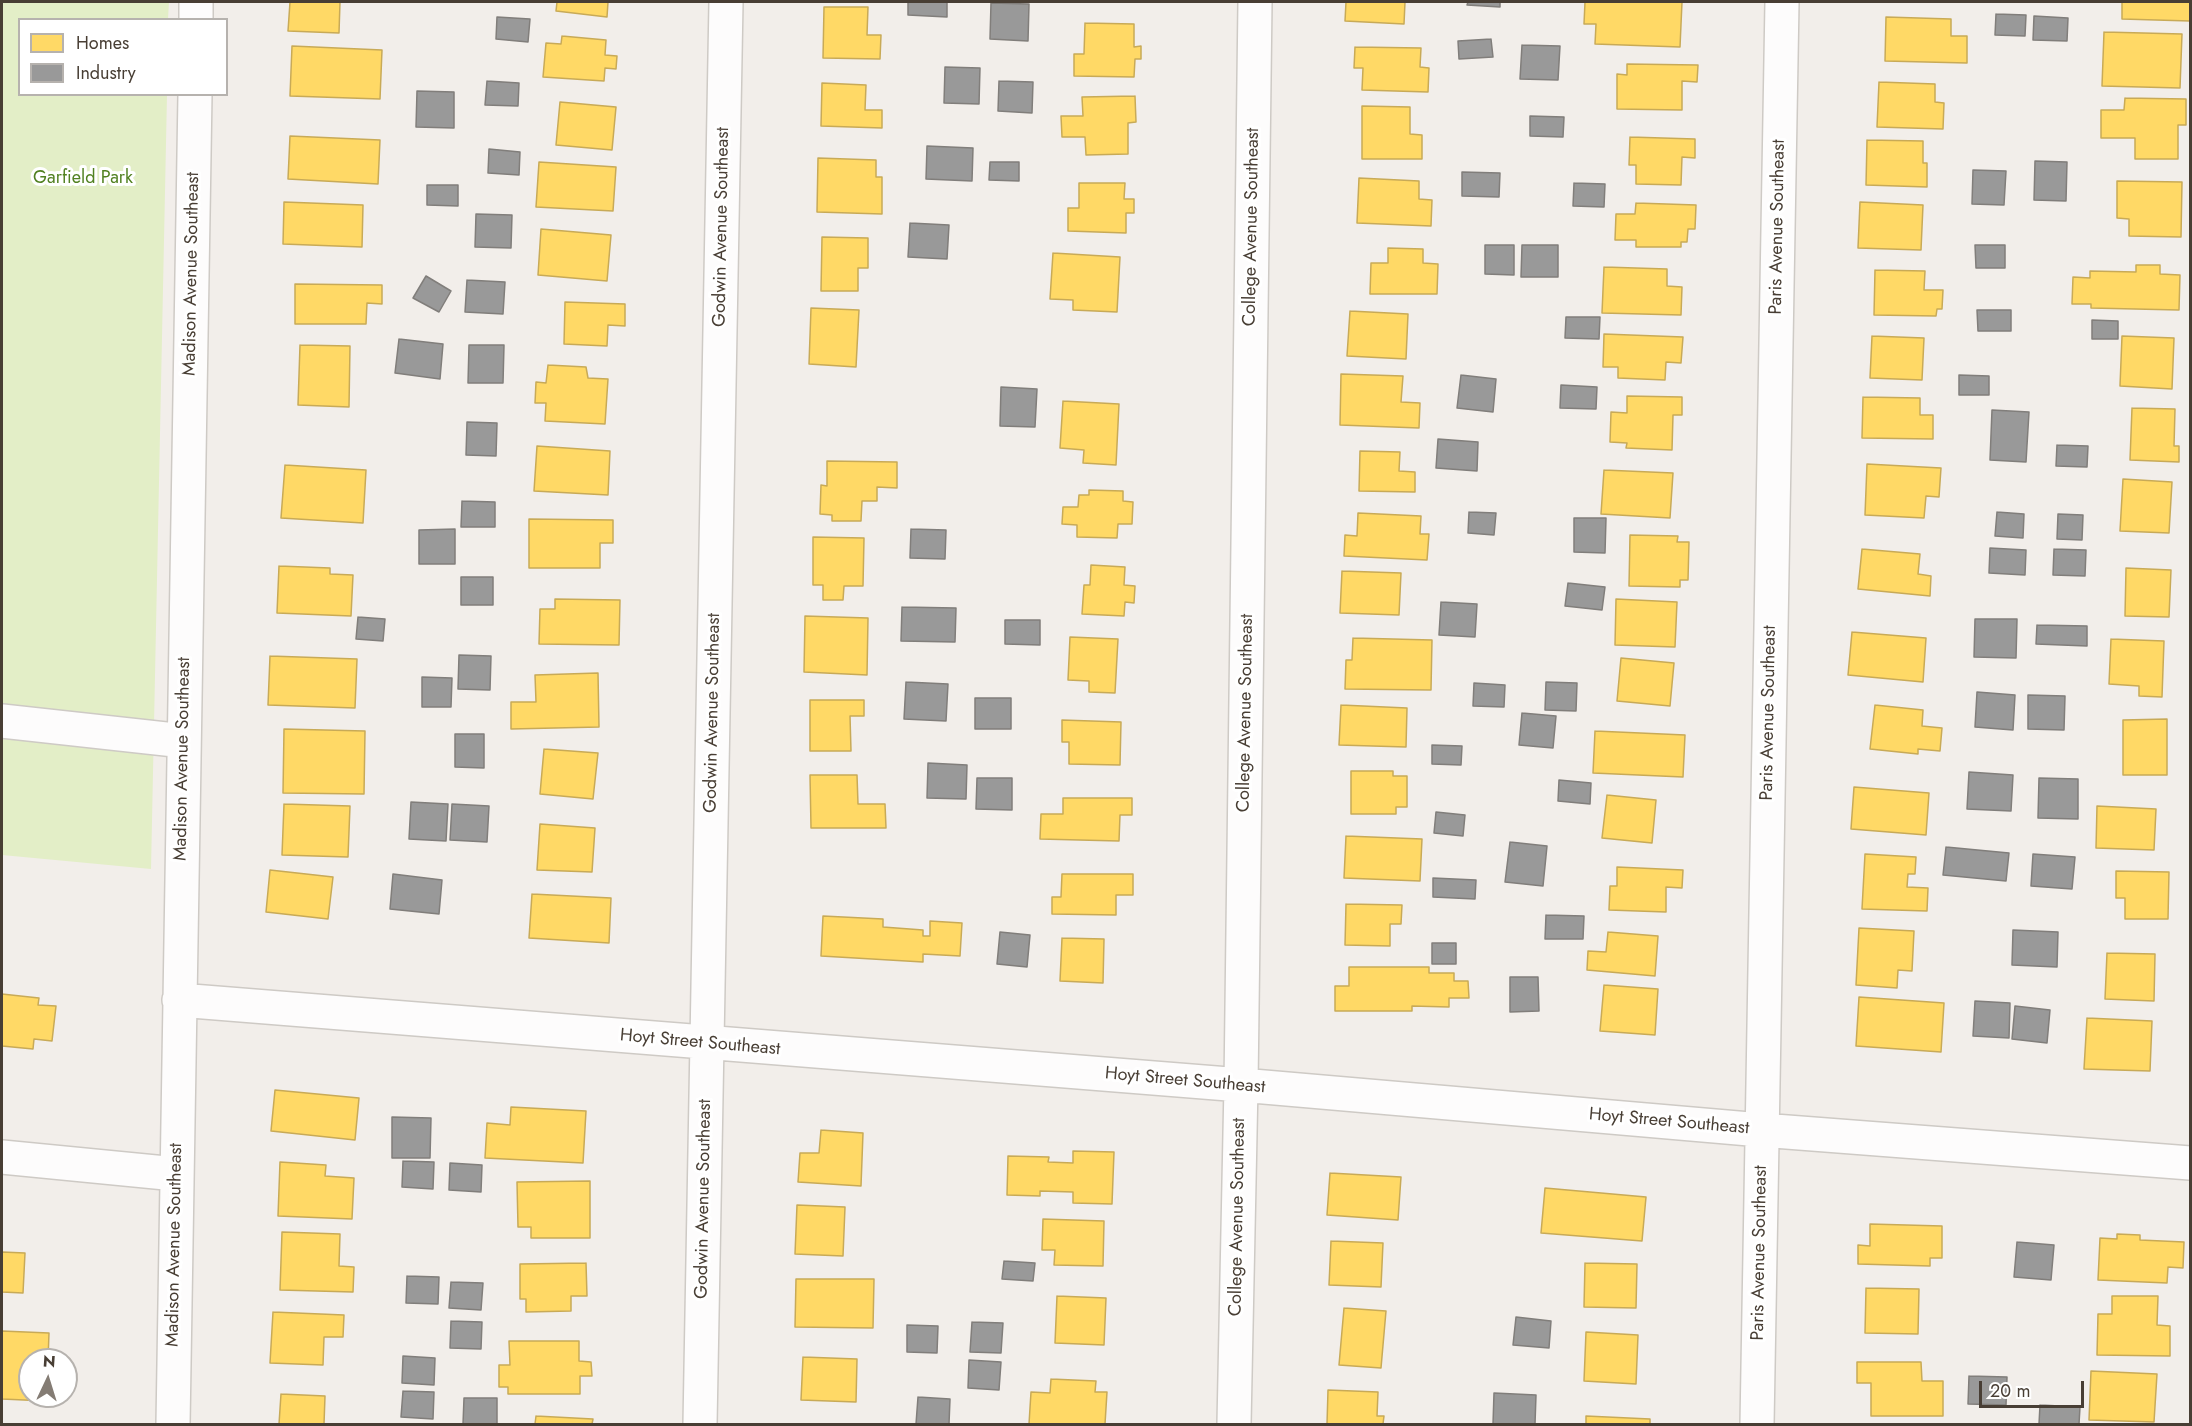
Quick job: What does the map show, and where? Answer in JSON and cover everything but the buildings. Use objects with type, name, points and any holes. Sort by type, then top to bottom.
[{"type":"street","points":[[196,2],[196,18]]},
{"type":"street","name":"Godwin Avenue Southeast","points":[[700,1425],[726,2]]},
{"type":"street","name":"College Avenue Southeast","points":[[1234,1425],[1255,2]]},
{"type":"street","name":"Paris Avenue Southeast","points":[[1757,1425],[1782,2]]},
{"type":"street","name":"Madison Avenue Southeast","points":[[173,1425],[195,96]]},
{"type":"street","points":[[2,721],[184,741]]},
{"type":"street","name":"Hoyt Street Southeast","points":[[179,1000],[2190,1163]]},
{"type":"street","points":[[2,1157],[176,1174]]},
{"type":"green space","name":"Garfield Park","points":[[2,2],[169,2],[168,18],[18,18],[18,96],[167,96],[151,869],[2,855]]}]
